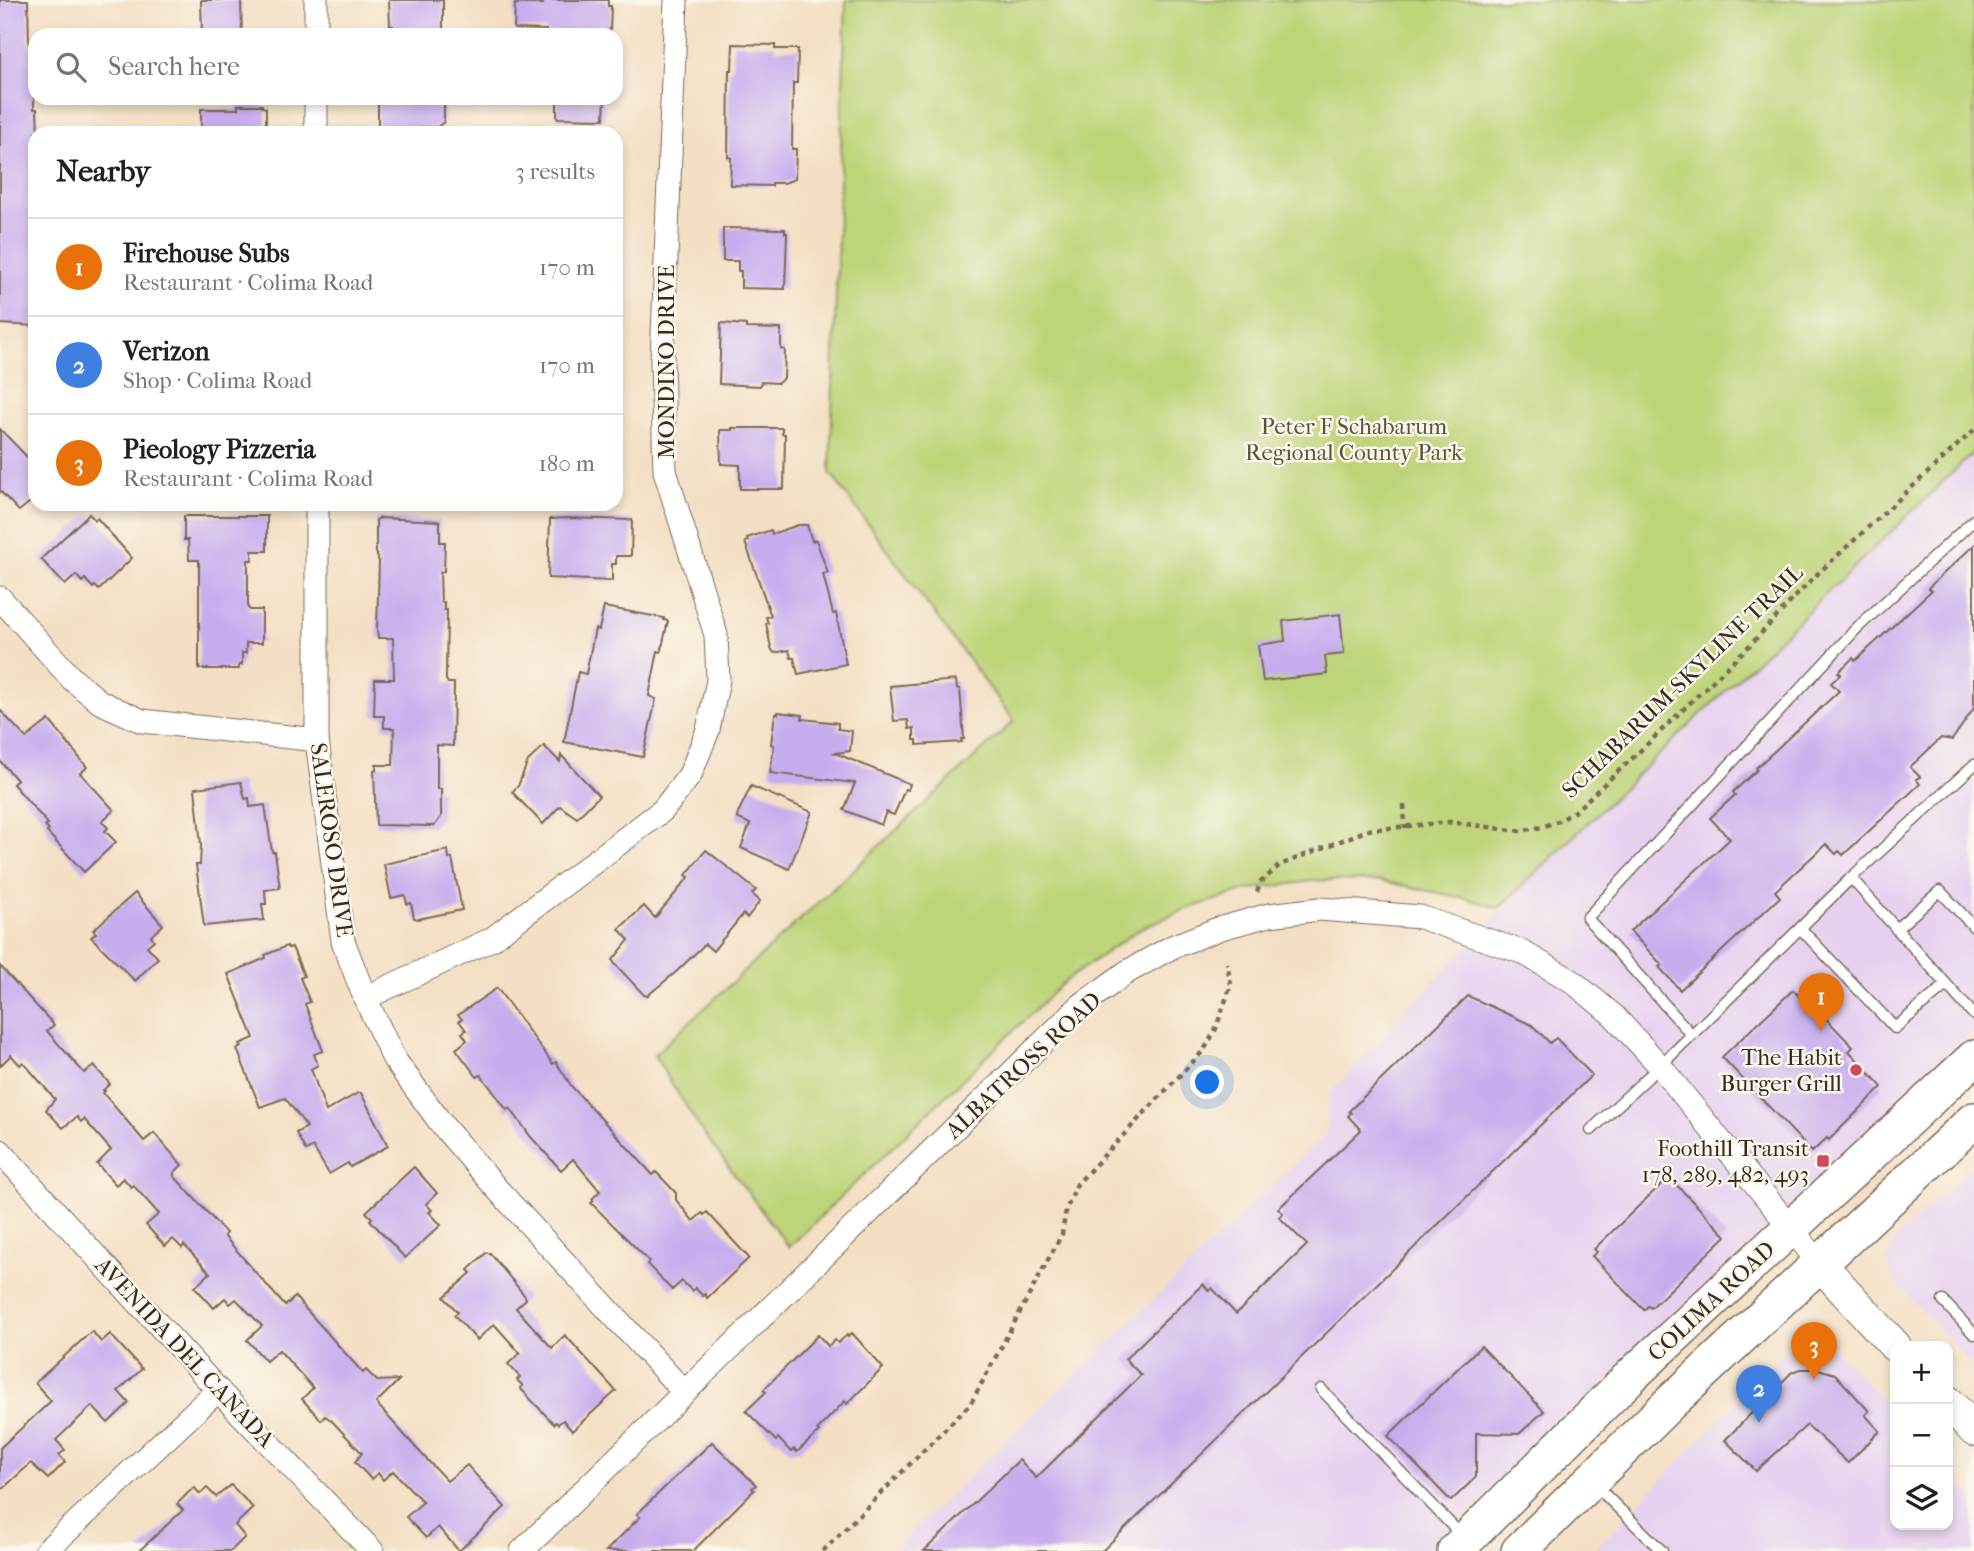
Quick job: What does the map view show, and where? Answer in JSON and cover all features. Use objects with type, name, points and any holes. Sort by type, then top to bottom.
[{"type":"main road","name":"COLIMA ROAD","points":[[1464,1547],[1631,1376],[1974,1058]]},
{"type":"main road","name":"COLIMA ROAD","points":[[1519,1551],[1589,1480],[1974,1120]]},
{"type":"street","points":[[316,0],[316,28]]},
{"type":"street","name":"MONDINO DRIVE","points":[[365,998],[492,939],[663,810],[690,775],[708,730],[718,680],[716,635],[665,471],[662,361],[676,0]]},
{"type":"street","points":[[316,105],[316,126]]},
{"type":"street","name":"SALEROSO DRIVE","points":[[317,511],[317,740],[344,941],[365,998],[394,1059],[443,1126],[497,1189],[684,1392]]},
{"type":"street","points":[[0,598],[72,679],[100,702],[142,721],[317,740]]},
{"type":"street","name":"ALBATROSS ROAD","points":[[522,1551],[1080,1006],[1127,972],[1172,947],[1218,929],[1269,915],[1320,909],[1420,918],[1522,952],[1572,981],[1614,1016],[1660,1066],[1819,1264],[1890,1341]]},
{"type":"street","name":"AVENIDA DEL CANADA","points":[[0,1151],[218,1390],[372,1551]]},
{"type":"street","points":[[46,1551],[218,1390]]},
{"type":"street","points":[[1950,1404],[1974,1430]]},
{"type":"lane","points":[[1692,1035],[1587,918],[1857,628],[1974,520]]},
{"type":"lane","points":[[1591,1130],[1851,878],[1974,765]]},
{"type":"lane","points":[[1851,878],[1974,1015]]},
{"type":"lane","points":[[1896,929],[1940,891],[1974,927]]},
{"type":"lane","points":[[1800,928],[1895,1028],[1946,985]]},
{"type":"lane","points":[[1943,1301],[1974,1334]]},
{"type":"lane","points":[[1321,1390],[1464,1547]]},
{"type":"lane","points":[[1589,1480],[1654,1548]]},
{"type":"path","name":"SCHABARUM-SKYLINE TRAIL","points":[[1257,892],[1269,873],[1280,865],[1368,830],[1450,822],[1519,831],[1551,824],[1575,811],[1720,675],[1812,579],[1974,430]]},
{"type":"path","points":[[1404,805],[1405,828]]},
{"type":"path","points":[[823,1551],[971,1404],[1062,1234],[1066,1210],[1077,1184],[1204,1050],[1215,1031],[1231,985],[1227,963]]},
{"type":"shaded area","points":[[1974,443],[1974,1032],[1428,1551],[898,1551],[899,1544],[1325,1135],[1330,1093],[1521,888],[1537,866]]},
{"type":"shaded area","points":[[1974,1166],[1974,1367],[1953,1341],[1950,1341],[1898,1285],[1887,1265],[1891,1248],[1903,1231]]},
{"type":"shaded area","points":[[1812,1341],[1835,1349],[1890,1409],[1890,1530],[1953,1530],[1953,1476],[1974,1499],[1974,1551],[1593,1551],[1790,1347]]},
{"type":"green space","name":"Peter F Schabarum Regional County Park","points":[[846,0],[1974,0],[1974,452],[1499,908],[1382,881],[1318,880],[1247,890],[1186,909],[1141,928],[1065,981],[789,1247],[701,1130],[654,1055],[1014,721],[830,473]]},
{"type":"building","points":[[0,0],[28,0],[28,105],[34,105],[34,109],[37,109],[38,126],[28,126],[28,326],[0,324]]},
{"type":"building","points":[[201,0],[241,0],[242,28],[202,28]]},
{"type":"building","points":[[389,0],[443,0],[443,28],[390,26]]},
{"type":"building","points":[[543,0],[608,0],[608,6],[611,6],[610,28],[514,28],[515,4],[543,4]]},
{"type":"building","points":[[733,44],[775,45],[775,49],[798,49],[797,83],[793,83],[792,149],[796,149],[795,179],[772,183],[772,186],[730,185],[729,70],[732,70]]},
{"type":"building","points":[[238,105],[262,105],[266,108],[266,126],[201,126],[201,109],[238,109]]},
{"type":"building","points":[[378,105],[444,105],[444,122],[438,126],[378,126]]},
{"type":"building","points":[[557,105],[605,105],[604,119],[557,118]]},
{"type":"building","points":[[723,228],[785,229],[785,289],[741,288],[738,261],[723,261]]},
{"type":"building","points":[[721,323],[746,325],[746,328],[781,329],[781,349],[785,350],[784,378],[778,383],[761,382],[760,386],[719,384]]},
{"type":"building","points":[[782,428],[782,434],[785,434],[784,489],[740,489],[740,465],[721,464],[720,430]]},
{"type":"building","points":[[0,429],[28,458],[28,504],[19,511],[0,491]]},
{"type":"building","points":[[89,514],[95,520],[97,518],[132,558],[99,590],[95,586],[93,588],[85,579],[82,582],[76,575],[65,585],[41,559]]},
{"type":"building","points":[[184,516],[267,516],[267,551],[252,551],[252,560],[248,560],[248,608],[262,610],[262,643],[246,643],[246,653],[242,653],[242,665],[239,665],[239,669],[199,669],[199,560],[189,560],[188,540],[184,540]]},
{"type":"building","points":[[550,519],[632,520],[631,556],[616,556],[616,564],[612,564],[612,581],[548,578]]},
{"type":"building","points":[[376,520],[440,521],[440,542],[445,542],[444,571],[440,573],[441,602],[444,602],[444,610],[447,610],[446,680],[448,683],[454,683],[453,746],[437,745],[437,789],[441,789],[441,817],[434,826],[376,825],[374,770],[376,765],[393,765],[394,728],[384,728],[384,716],[374,716],[375,679],[394,679],[393,638],[378,638],[377,630],[379,562],[376,552]]},
{"type":"building","points":[[798,525],[807,525],[812,541],[816,540],[828,573],[823,574],[833,614],[836,613],[846,664],[798,674],[789,650],[774,653],[771,648],[766,617],[771,616],[745,542],[748,541],[747,538],[771,530],[772,534]]},
{"type":"building","points":[[1974,545],[1974,708],[1952,740],[1941,738],[1910,767],[1920,777],[1916,779],[1920,784],[1843,855],[1839,851],[1836,854],[1826,844],[1775,891],[1780,897],[1680,990],[1659,967],[1662,965],[1630,931],[1730,839],[1710,818],[1735,795],[1733,792],[1757,770],[1756,768],[1839,691],[1831,683],[1841,674],[1838,672],[1853,658],[1855,661],[1931,591],[1928,588]]},
{"type":"building","points":[[604,607],[668,621],[661,652],[658,651],[649,696],[656,699],[643,757],[564,742],[578,672],[586,674],[595,629],[599,630]]},
{"type":"building","points":[[1340,614],[1344,654],[1325,656],[1327,674],[1263,681],[1258,645],[1285,641],[1283,621]]},
{"type":"building","points":[[956,680],[957,689],[960,689],[964,739],[961,739],[962,742],[917,745],[914,728],[909,729],[908,720],[894,721],[890,686]]},
{"type":"building","points":[[0,710],[26,738],[49,720],[87,767],[80,773],[114,810],[102,821],[108,828],[105,831],[116,842],[84,872],[47,832],[49,830],[45,826],[48,824],[13,784],[17,780],[0,761]]},
{"type":"building","points":[[778,712],[803,715],[802,719],[838,723],[838,729],[852,731],[850,751],[835,753],[910,784],[908,790],[905,789],[894,815],[886,812],[881,825],[844,810],[855,783],[770,773],[774,746],[771,744],[775,714]]},
{"type":"building","points":[[544,746],[560,762],[561,755],[599,796],[577,818],[560,806],[543,824],[512,792],[518,786],[528,761]]},
{"type":"building","points":[[241,782],[245,799],[249,798],[250,807],[265,805],[280,888],[265,890],[266,904],[262,904],[264,920],[204,926],[196,865],[200,865],[201,845],[195,788]]},
{"type":"building","points":[[751,786],[812,812],[789,869],[741,848],[750,824],[737,818]]},
{"type":"building","points":[[448,850],[462,910],[414,918],[411,903],[407,904],[405,895],[391,898],[384,864]]},
{"type":"building","points":[[706,850],[756,890],[752,894],[760,901],[747,918],[743,914],[713,951],[705,944],[676,972],[647,996],[644,995],[614,963],[613,960],[629,940],[619,929],[644,906],[655,918],[689,877],[686,875]]},
{"type":"building","points":[[135,893],[163,925],[151,936],[154,940],[147,946],[158,958],[135,981],[91,937],[96,933],[93,930]]},
{"type":"building","points":[[287,946],[292,947],[304,976],[300,978],[310,1002],[305,1004],[323,1051],[314,1054],[318,1065],[311,1069],[326,1111],[361,1093],[388,1146],[350,1167],[348,1163],[329,1174],[313,1147],[306,1151],[296,1133],[307,1127],[285,1098],[260,1107],[237,1049],[242,1047],[240,1044],[254,1038],[228,974]]},
{"type":"building","points":[[0,966],[54,1025],[47,1031],[84,1073],[94,1066],[110,1084],[103,1093],[144,1141],[154,1133],[182,1165],[174,1176],[226,1233],[224,1236],[285,1306],[295,1297],[363,1373],[366,1370],[377,1381],[399,1380],[376,1403],[417,1449],[447,1481],[467,1465],[505,1507],[459,1551],[438,1527],[426,1538],[406,1517],[423,1502],[393,1471],[383,1480],[378,1473],[371,1479],[355,1462],[362,1453],[331,1420],[325,1416],[321,1420],[302,1399],[313,1388],[279,1350],[266,1361],[247,1340],[262,1326],[236,1299],[230,1304],[225,1298],[214,1308],[195,1287],[210,1273],[184,1245],[182,1248],[173,1239],[165,1246],[146,1225],[159,1214],[133,1185],[131,1187],[123,1178],[116,1185],[97,1164],[111,1150],[84,1119],[81,1122],[77,1117],[63,1128],[46,1110],[55,1099],[23,1062],[20,1065],[11,1055],[0,1066]]},
{"type":"building","points":[[497,988],[553,1064],[556,1062],[572,1087],[653,1175],[656,1172],[676,1193],[676,1200],[693,1221],[707,1212],[749,1258],[707,1298],[695,1288],[692,1291],[682,1281],[672,1290],[647,1264],[649,1261],[591,1203],[600,1191],[573,1159],[561,1170],[531,1137],[510,1108],[507,1110],[481,1075],[477,1077],[456,1049],[467,1040],[462,1033],[466,1030],[458,1015]]},
{"type":"building","points":[[1793,990],[1799,996],[1802,993],[1853,1047],[1849,1051],[1882,1087],[1829,1140],[1827,1138],[1812,1152],[1722,1057]]},
{"type":"building","points":[[1468,996],[1532,1025],[1550,1043],[1556,1038],[1592,1075],[1102,1551],[924,1551],[1019,1460],[1036,1478],[1141,1375],[1125,1359],[1203,1284],[1209,1291],[1212,1288],[1236,1314],[1307,1245],[1279,1217],[1283,1213],[1278,1209],[1361,1130],[1348,1116],[1351,1113],[1349,1111]]},
{"type":"building","points":[[414,1167],[437,1193],[426,1204],[432,1210],[429,1212],[441,1225],[405,1258],[370,1220],[372,1218],[366,1212]]},
{"type":"building","points":[[1669,1177],[1726,1236],[1651,1308],[1648,1306],[1644,1310],[1592,1256],[1597,1252],[1594,1249]]},
{"type":"building","points":[[486,1253],[490,1253],[525,1296],[526,1299],[516,1308],[552,1348],[565,1335],[616,1391],[572,1431],[563,1420],[554,1424],[520,1388],[523,1386],[517,1380],[520,1377],[508,1364],[520,1353],[494,1324],[477,1340],[454,1315],[458,1312],[444,1297],[471,1273],[468,1270]]},
{"type":"building","points":[[92,1331],[101,1342],[110,1334],[142,1369],[118,1391],[129,1403],[108,1423],[92,1406],[56,1440],[65,1450],[59,1455],[65,1462],[48,1479],[31,1463],[0,1491],[0,1448],[51,1401],[35,1383]]},
{"type":"building","points":[[852,1333],[883,1368],[847,1404],[845,1401],[817,1430],[819,1432],[797,1452],[794,1449],[791,1452],[746,1411],[766,1392],[763,1390],[818,1335],[828,1346],[835,1340],[838,1343]]},
{"type":"building","points":[[1481,1346],[1544,1411],[1519,1434],[1476,1433],[1476,1477],[1451,1501],[1388,1436]]},
{"type":"building","points":[[1818,1369],[1835,1374],[1869,1411],[1865,1415],[1880,1431],[1848,1463],[1807,1425],[1756,1471],[1725,1440],[1792,1372]]},
{"type":"building","points":[[712,1442],[756,1485],[752,1488],[754,1490],[693,1551],[606,1551],[640,1517],[637,1514]]},
{"type":"building","points":[[231,1485],[253,1508],[235,1525],[245,1537],[231,1551],[139,1551],[183,1510],[177,1504],[194,1487],[200,1494],[207,1488],[216,1497]]},
{"type":"place","name":"Firehouse Subs","points":[[1821,1031]]},
{"type":"place","name":"The Habit Burger Grill","points":[[1856,1070]]},
{"type":"place","name":"Foothill Transit 178, 289, 482, 493","points":[[1823,1161]]},
{"type":"place","name":"Pieology Pizzeria","points":[[1814,1380]]},
{"type":"place","name":"Verizon","points":[[1759,1423]]}]
